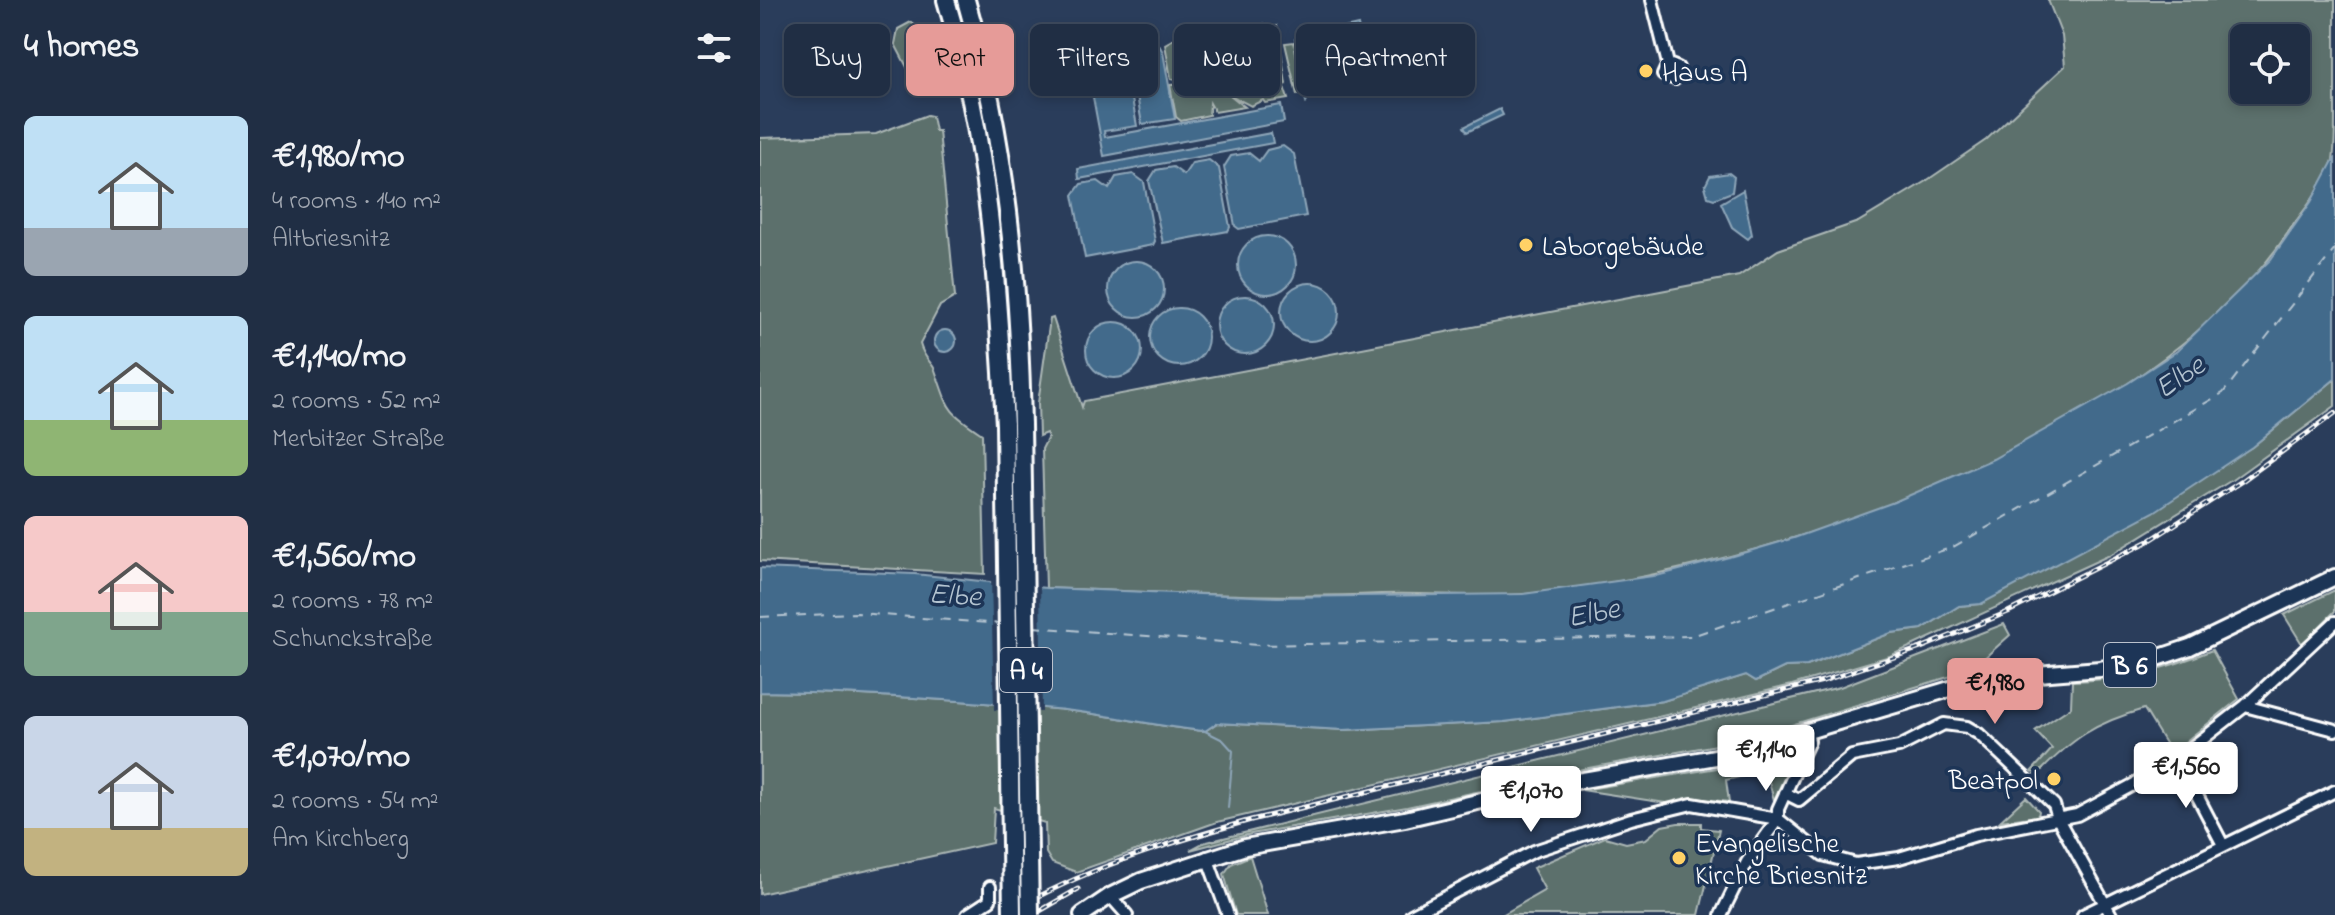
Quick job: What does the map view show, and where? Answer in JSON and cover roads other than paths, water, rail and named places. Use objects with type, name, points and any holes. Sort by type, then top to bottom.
[{"type":"highway","name":"A 4","points":[[946,0],[964,63],[990,202],[1013,425],[1030,915]]},
{"type":"highway","name":"A 4","points":[[966,0],[986,79],[1009,203],[1020,344],[1013,425],[1012,915]]},
{"type":"main road","name":"B 6","points":[[1082,915],[1110,896],[1207,857],[1267,842],[1405,819],[1537,788],[1769,744],[1987,678],[2100,669],[2175,653],[2335,577]]},
{"type":"street","points":[[1652,0],[1668,64]]},
{"type":"street","points":[[1411,915],[1525,855],[1672,809],[1702,803],[1778,819],[1823,855],[1856,864],[1899,858],[1976,835],[2096,808],[2178,759],[2245,706],[2335,622]]},
{"type":"street","points":[[2245,706],[2335,730]]},
{"type":"street","points":[[1785,793],[1799,800],[1852,756],[1899,747],[1934,726],[1956,724],[1979,734],[2054,805],[2058,819],[2111,915]]},
{"type":"street","points":[[1721,915],[1747,862],[1778,819],[1785,793],[1809,741],[1807,732]]},
{"type":"street","points":[[1769,744],[1790,754],[1795,771]]},
{"type":"street","points":[[2178,759],[2223,845]]},
{"type":"street","points":[[2083,915],[2335,791]]},
{"type":"street","points":[[1207,857],[1228,915]]},
{"type":"street","points":[[967,915],[990,900],[990,887]]},
{"type":"street","points":[[1110,896],[1127,915]]},
{"type":"water","points":[[1158,45],[1163,52],[1175,119],[1142,124],[1137,96],[1158,96]]},
{"type":"water","points":[[1093,96],[1131,96],[1137,126],[1104,131],[1105,137],[1281,105],[1284,122],[1104,156]]},
{"type":"water","points":[[1500,109],[1503,115],[1467,132],[1464,127]]},
{"type":"water","points":[[1271,133],[1273,143],[1079,179],[1078,169]]},
{"type":"water","points":[[1283,146],[1294,154],[1306,216],[1239,229],[1235,226],[1224,167],[1231,156],[1249,153],[1259,161],[1267,150]]},
{"type":"water","name":"Elbe","points":[[2335,157],[2335,379],[2252,447],[2154,512],[1981,604],[1959,606],[1922,629],[1891,633],[1807,666],[1785,667],[1756,681],[1746,675],[1663,701],[1504,722],[1344,730],[1217,723],[1205,731],[1018,706],[871,695],[760,692],[760,568],[915,574],[1046,588],[1277,597],[1523,594],[1660,575],[1794,538],[1894,502],[1993,459],[2128,383],[2177,351],[2271,259],[2311,202]]},
{"type":"water","points":[[1209,160],[1219,168],[1230,227],[1228,231],[1163,243],[1149,181],[1156,170],[1173,167],[1184,175],[1192,163]]},
{"type":"water","points":[[1729,173],[1734,177],[1732,192],[1714,199],[1708,197],[1705,186],[1710,176]]},
{"type":"water","points":[[1133,174],[1144,182],[1155,241],[1153,245],[1085,258],[1073,195],[1081,184],[1098,181],[1109,189],[1116,177]]},
{"type":"water","points":[[1743,190],[1752,235],[1748,239],[1732,227],[1721,203]]},
{"type":"water","points":[[1267,236],[1287,245],[1296,265],[1287,285],[1267,294],[1247,285],[1238,265],[1247,245]]},
{"type":"water","points":[[1136,261],[1156,269],[1164,289],[1156,309],[1136,317],[1116,309],[1108,289],[1116,269]]},
{"type":"water","points":[[1310,283],[1330,292],[1339,312],[1330,332],[1310,341],[1290,332],[1281,312],[1290,292]]},
{"type":"water","points":[[1245,296],[1256,298],[1265,305],[1272,314],[1272,336],[1265,345],[1256,352],[1245,354],[1234,352],[1225,345],[1218,336],[1216,325],[1218,314],[1225,305],[1234,298]]},
{"type":"water","points":[[1179,308],[1199,317],[1208,337],[1199,357],[1179,366],[1159,357],[1150,337],[1159,317]]},
{"type":"water","points":[[1114,322],[1134,330],[1142,350],[1134,370],[1114,378],[1094,370],[1086,350],[1094,330]]},
{"type":"water","points":[[945,330],[953,333],[956,341],[953,349],[945,352],[937,349],[934,341],[937,333]]},
{"type":"waterway","points":[[1203,730],[1223,740],[1233,751],[1228,808]]},
{"type":"railway","points":[[1005,915],[1094,871],[1219,829],[1823,681],[1921,648],[2008,612],[2149,541],[2242,481],[2335,413]]},
{"type":"railway","points":[[1033,915],[1078,889]]},
{"type":"place","name":"Haus A","points":[[1646,71]]},
{"type":"place","name":"Laborgebäude","points":[[1526,245]]},
{"type":"place","name":"Beatpol","points":[[2054,779]]},
{"type":"place","name":"Evangelische Kirche Briesnitz","points":[[1679,858]]}]
